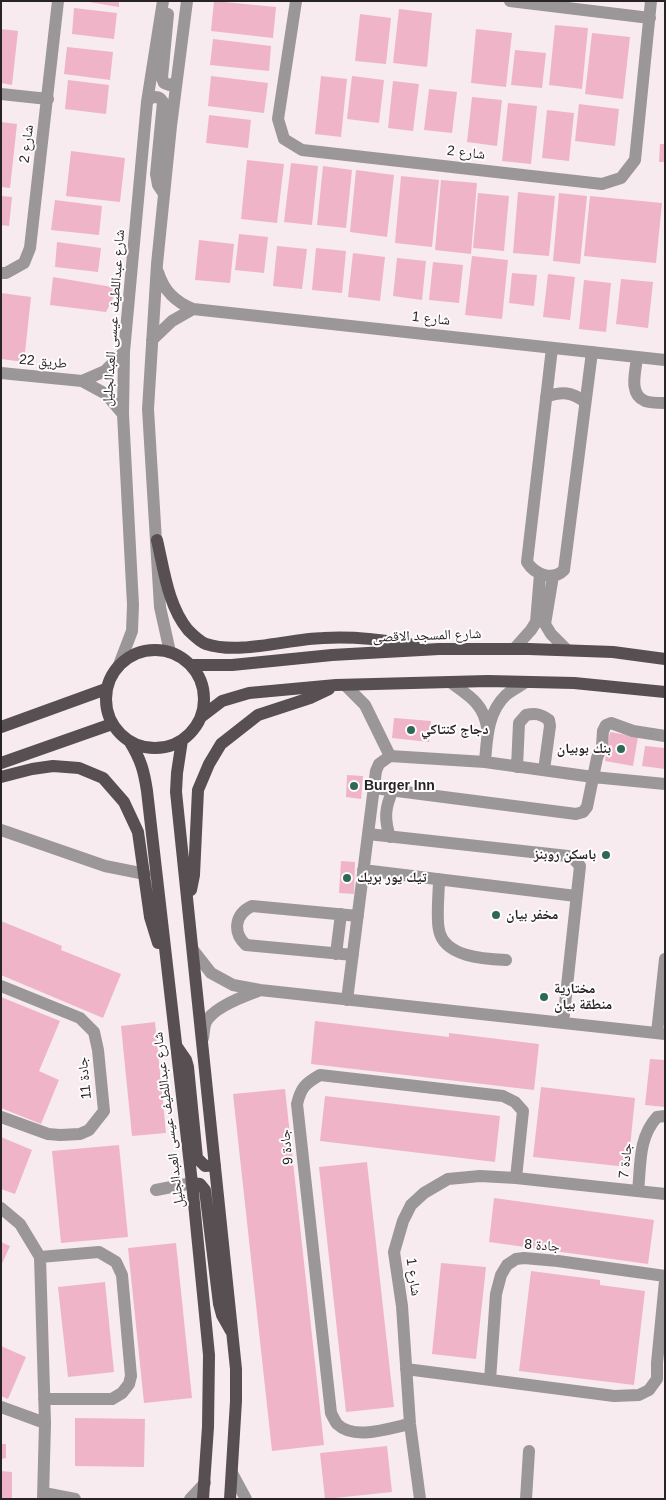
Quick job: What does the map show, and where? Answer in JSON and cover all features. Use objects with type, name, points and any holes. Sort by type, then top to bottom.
[{"type":"main road","points":[[157,540],[172,600],[180,619],[189,631],[204,643],[231,648],[322,638],[370,638],[439,650]]},
{"type":"main road","points":[[156,649],[170,652],[181,657],[191,665],[199,677],[204,690],[201,717],[193,730],[182,740],[166,748],[148,748],[130,742],[112,724],[107,713],[106,689],[111,676],[118,665],[129,656],[142,651],[156,649]]},
{"type":"main road","name":"شارع المسجد الاقصى","points":[[191,665],[232,666],[332,655],[514,649],[613,652],[665,659]]},
{"type":"main road","points":[[201,717],[222,701],[249,693],[341,685],[450,682],[574,683],[665,692]]},
{"type":"main road","points":[[188,910],[194,874],[198,790],[209,764],[221,744],[258,714],[310,698],[341,685]]},
{"type":"main road","points":[[1,727],[106,689]]},
{"type":"main road","points":[[1,763],[112,724]]},
{"type":"main road","points":[[182,740],[176,792],[234,1336],[236,1401],[230,1499]]},
{"type":"main road","name":"شارع عبداللطيف عيسى العبدالجليل","points":[[130,742],[143,768],[147,791],[192,1183],[209,1355],[208,1427],[203,1499]]},
{"type":"main road","points":[[1,777],[53,766],[79,768],[103,778],[124,802],[138,832],[150,917],[167,970]]},
{"type":"main road","points":[[175,1046],[181,1052],[188,1067],[197,1158],[205,1166],[215,1165]]},
{"type":"main road","points":[[192,1183],[200,1184],[205,1190],[219,1304],[227,1326],[234,1336]]},
{"type":"street","name":"شارع 2","points":[[1,273],[6,273],[24,263],[30,248],[58,1]]},
{"type":"street","name":"شارع عبداللطيف عيسى العبدالجليل","points":[[118,665],[132,631],[133,605],[123,414],[124,352],[147,102],[163,1]]},
{"type":"street","points":[[167,1],[168,25],[162,78],[164,83],[169,85],[177,79]]},
{"type":"street","points":[[170,652],[160,606],[148,409],[157,264],[187,1]]},
{"type":"street","name":"شارع 2","points":[[296,1],[278,119],[284,139],[302,150],[602,184],[620,178],[635,160],[651,1]]},
{"type":"street","points":[[510,1],[650,18]]},
{"type":"street","points":[[1,94],[48,99]]},
{"type":"street","points":[[147,102],[150,98],[155,97],[160,98],[163,102],[156,174],[158,185],[164,194]]},
{"type":"street","name":"شارع 1","points":[[157,264],[160,280],[169,294],[181,303],[194,309],[665,360]]},
{"type":"street","points":[[152,340],[172,321],[194,309]]},
{"type":"street","points":[[552,348],[528,562],[531,568],[540,574],[553,576],[560,574],[564,570],[592,352]]},
{"type":"street","name":"طريق 22","points":[[82,381],[105,371],[124,352]]},
{"type":"street","points":[[637,357],[634,389],[637,395],[644,400],[665,403]]},
{"type":"street","name":"طريق 22","points":[[1,374],[82,381],[106,394],[123,414]]},
{"type":"street","points":[[546,397],[568,392],[586,402]]},
{"type":"street","points":[[514,649],[532,630],[536,622],[540,574]]},
{"type":"street","points":[[553,576],[545,624],[551,634],[567,650]]},
{"type":"street","points":[[450,682],[482,709],[485,714],[488,730]]},
{"type":"street","points":[[485,762],[488,730],[493,715],[506,695],[526,682]]},
{"type":"street","points":[[341,685],[365,706],[390,756]]},
{"type":"street","points":[[517,767],[519,723],[526,715],[533,713],[542,715],[549,720],[550,726],[544,770]]},
{"type":"street","points":[[374,788],[576,814],[583,812],[587,807],[596,758],[602,746],[603,731],[606,725],[611,723],[633,731],[665,736]]},
{"type":"street","points":[[347,1000],[376,771],[379,764],[390,756],[485,762],[594,777],[665,784]]},
{"type":"street","points":[[390,837],[386,823],[386,812],[387,802],[392,790]]},
{"type":"street","points":[[1,830],[105,866],[144,874]]},
{"type":"street","points":[[368,834],[573,858],[580,866],[563,1022]]},
{"type":"street","points":[[364,870],[576,896]]},
{"type":"street","points":[[439,879],[439,930],[444,943],[455,951],[485,959],[506,960]]},
{"type":"street","points":[[353,955],[246,945],[238,936],[237,924],[242,913],[252,906],[358,916]]},
{"type":"street","points":[[336,954],[341,914]]},
{"type":"street","points":[[193,950],[211,974],[234,985],[260,990],[661,1033],[665,959]]},
{"type":"street","name":"جادة 11","points":[[1,986],[80,1018],[94,1032],[98,1050],[104,1111],[89,1130],[80,1134],[48,1134],[1,1117]]},
{"type":"street","points":[[202,1041],[206,1021],[224,1006],[260,990]]},
{"type":"street","name":"جادة 9","points":[[410,1424],[357,1433],[345,1429],[337,1423],[331,1414],[297,1104],[300,1091],[320,1075],[503,1096],[515,1102],[523,1111],[516,1178]]},
{"type":"street","name":"جادة 7","points":[[638,1191],[643,1140],[648,1126],[657,1117],[665,1116]]},
{"type":"street","name":"شارع 1","points":[[420,1499],[410,1424],[402,1306],[394,1252],[403,1221],[411,1205],[424,1193],[448,1179],[480,1176],[665,1194]]},
{"type":"street","points":[[156,1190],[192,1183]]},
{"type":"street","points":[[1,1208],[20,1224],[40,1257],[45,1423],[43,1496],[75,1499]]},
{"type":"street","points":[[40,1257],[99,1252],[116,1262],[122,1275],[131,1376],[129,1384],[122,1393],[112,1399],[44,1399]]},
{"type":"street","name":"جادة 8","points":[[490,1380],[496,1294],[501,1275],[507,1265],[516,1259],[543,1259],[665,1276]]},
{"type":"street","points":[[406,1369],[614,1396],[639,1395],[649,1390],[657,1379],[665,1281]]},
{"type":"street","points":[[1,1407],[45,1423]]},
{"type":"street","points":[[526,1499],[530,1451]]},
{"type":"street","points":[[232,1473],[246,1499]]},
{"type":"street","points":[[190,1499],[205,1483]]},
{"type":"building","points":[[83,1],[119,1],[119,7]]},
{"type":"building","points":[[214,1],[276,7],[273,38],[211,31]]},
{"type":"building","points":[[74,8],[117,13],[114,39],[72,34]]},
{"type":"building","points":[[399,9],[432,13],[427,67],[393,63]]},
{"type":"building","points":[[360,14],[391,18],[386,64],[355,61]]},
{"type":"building","points":[[555,25],[588,28],[582,89],[549,85]]},
{"type":"building","points":[[1,29],[18,31],[12,85],[1,83]]},
{"type":"building","points":[[476,29],[512,33],[506,87],[471,83]]},
{"type":"building","points":[[592,33],[630,37],[623,99],[585,94]]},
{"type":"building","points":[[213,39],[271,46],[269,71],[210,65]]},
{"type":"building","points":[[67,47],[113,52],[110,80],[64,74]]},
{"type":"building","points":[[515,50],[546,53],[542,88],[511,85]]},
{"type":"building","points":[[211,76],[268,83],[264,113],[208,106]]},
{"type":"building","points":[[321,76],[347,79],[341,137],[315,134]]},
{"type":"building","points":[[352,76],[384,80],[379,123],[347,119]]},
{"type":"building","points":[[68,80],[109,85],[106,114],[65,109]]},
{"type":"building","points":[[393,81],[419,84],[413,131],[388,128]]},
{"type":"building","points":[[429,89],[457,92],[452,133],[424,130]]},
{"type":"building","points":[[472,97],[502,100],[497,146],[467,142]]},
{"type":"building","points":[[508,103],[537,106],[531,164],[502,161]]},
{"type":"building","points":[[579,104],[619,109],[615,146],[575,141]]},
{"type":"building","points":[[547,110],[574,113],[569,161],[542,158]]},
{"type":"building","points":[[209,115],[251,120],[248,148],[206,143]]},
{"type":"building","points":[[1,122],[17,124],[10,188],[1,187]]},
{"type":"building","points":[[660,144],[665,144],[665,162],[659,162]]},
{"type":"building","points":[[71,151],[125,158],[120,202],[66,196]]},
{"type":"building","points":[[247,160],[284,164],[277,223],[241,219]]},
{"type":"building","points":[[291,163],[318,166],[312,225],[284,222]]},
{"type":"building","points":[[323,166],[352,170],[346,228],[317,225]]},
{"type":"building","points":[[356,170],[394,175],[387,237],[350,232]]},
{"type":"building","points":[[401,176],[439,180],[432,247],[395,243]]},
{"type":"building","points":[[441,180],[477,183],[471,254],[435,250]]},
{"type":"building","points":[[518,192],[555,196],[549,256],[513,253]]},
{"type":"building","points":[[478,193],[509,196],[504,251],[473,248]]},
{"type":"building","points":[[559,193],[587,196],[580,264],[553,261]]},
{"type":"building","points":[[1,196],[12,197],[9,226],[1,225]]},
{"type":"building","points":[[590,196],[662,203],[656,263],[584,256]]},
{"type":"building","points":[[55,200],[102,206],[99,235],[51,230]]},
{"type":"building","points":[[239,234],[268,237],[264,273],[235,270]]},
{"type":"building","points":[[199,240],[234,244],[230,283],[195,280]]},
{"type":"building","points":[[57,242],[101,248],[98,272],[55,267]]},
{"type":"building","points":[[277,246],[307,249],[302,289],[273,286]]},
{"type":"building","points":[[316,248],[346,251],[342,293],[312,290]]},
{"type":"building","points":[[353,253],[385,257],[380,301],[348,297]]},
{"type":"building","points":[[472,256],[508,260],[502,319],[465,315]]},
{"type":"building","points":[[397,258],[426,261],[422,300],[393,296]]},
{"type":"building","points":[[433,262],[463,265],[459,303],[429,300]]},
{"type":"building","points":[[512,273],[537,275],[534,306],[509,303]]},
{"type":"building","points":[[548,274],[575,277],[570,320],[543,317]]},
{"type":"building","points":[[53,277],[118,288],[106,312],[50,305]]},
{"type":"building","points":[[621,279],[653,282],[648,328],[616,324]]},
{"type":"building","points":[[584,280],[611,283],[606,332],[579,329]]},
{"type":"building","points":[[1,293],[31,297],[24,362],[1,359]]},
{"type":"building","name":"دجاج كنتاكي","points":[[394,718],[431,721],[429,742],[392,738]]},
{"type":"building","name":"بنك بوبيان","points":[[610,732],[638,737],[633,766],[605,761]]},
{"type":"building","points":[[645,746],[665,748],[665,769],[642,766]]},
{"type":"building","name":"Burger Inn","points":[[347,775],[363,776],[361,799],[346,797]]},
{"type":"building","name":"تيك يور بريك","points":[[341,861],[355,862],[354,894],[339,893]]},
{"type":"building","points":[[1,921],[62,946],[61,950],[121,974],[103,1018],[1,975]]},
{"type":"building","points":[[1,997],[60,1021],[39,1071],[59,1080],[41,1124],[1,1108]]},
{"type":"building","points":[[315,1021],[449,1037],[449,1033],[539,1044],[534,1090],[311,1064]]},
{"type":"building","points":[[155,1022],[166,1133],[132,1136],[121,1026]]},
{"type":"building","points":[[650,1059],[665,1060],[665,1107],[645,1105]]},
{"type":"building","points":[[541,1087],[635,1098],[628,1167],[533,1157]]},
{"type":"building","points":[[285,1089],[324,1445],[272,1451],[233,1094]]},
{"type":"building","points":[[325,1096],[500,1116],[495,1162],[320,1141]]},
{"type":"building","points":[[1,1137],[32,1150],[15,1194],[1,1189]]},
{"type":"building","points":[[119,1145],[128,1237],[61,1243],[52,1151]]},
{"type":"building","points":[[367,1162],[394,1407],[346,1412],[319,1167]]},
{"type":"building","points":[[494,1198],[654,1220],[648,1264],[489,1242]]},
{"type":"building","points":[[1,1242],[10,1246],[1,1266]]},
{"type":"building","points":[[176,1243],[192,1398],[144,1403],[128,1248]]},
{"type":"building","points":[[441,1263],[486,1267],[476,1359],[432,1354]]},
{"type":"building","points":[[531,1271],[600,1280],[600,1285],[645,1291],[634,1385],[519,1371]]},
{"type":"building","points":[[105,1282],[114,1372],[68,1377],[58,1287]]},
{"type":"building","points":[[1,1346],[26,1357],[8,1399],[1,1396]]},
{"type":"building","points":[[75,1418],[145,1419],[144,1467],[75,1466]]},
{"type":"building","points":[[1,1444],[6,1444],[6,1458],[1,1459]]},
{"type":"building","points":[[387,1446],[392,1492],[325,1499],[320,1453]]},
{"type":"building","points":[[1,1471],[12,1472],[12,1499],[1,1499]]},
{"type":"place","name":"دجاج كنتاكي","points":[[411,730]]},
{"type":"place","name":"بنك بوبيان","points":[[621,749]]},
{"type":"place","name":"Burger Inn","points":[[354,786]]},
{"type":"place","name":"باسكن روبنز","points":[[606,855]]},
{"type":"place","name":"تيك يور بريك","points":[[347,878]]},
{"type":"place","name":"مخفر بيان","points":[[496,915]]},
{"type":"place","name":"مختارية منطقة بيان","points":[[544,997]]}]
